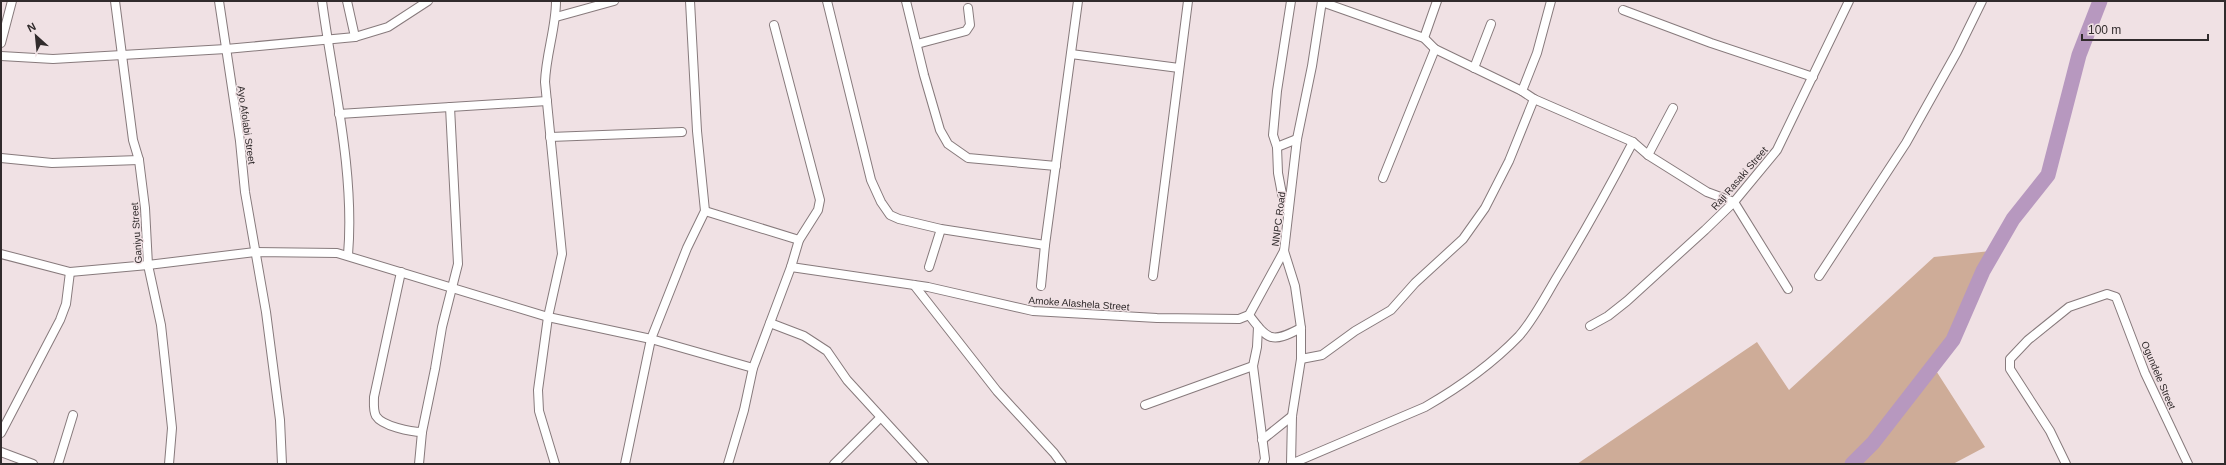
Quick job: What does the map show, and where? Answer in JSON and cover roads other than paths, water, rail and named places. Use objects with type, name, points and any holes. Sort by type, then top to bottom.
[{"type":"street","points":[[1,43],[12,1]]},
{"type":"street","name":"Ganiyu Street","points":[[115,1],[133,140],[139,160],[148,266],[161,325],[172,428],[169,464]]},
{"type":"street","name":"Ayo Afolabi Street","points":[[219,1],[255,252],[266,312],[280,420],[282,464]]},
{"type":"street","points":[[322,1],[339,114],[350,218],[348,255]]},
{"type":"street","points":[[347,1],[355,37]]},
{"type":"street","points":[[1,56],[53,59],[226,48],[355,37],[377,32],[388,27],[428,1]]},
{"type":"street","points":[[554,464],[539,411],[538,390],[548,317],[562,254],[550,137],[546,70],[556,17],[556,1]]},
{"type":"street","points":[[556,17],[614,1]]},
{"type":"street","points":[[625,464],[651,339],[687,248],[705,211],[697,131],[690,1]]},
{"type":"street","points":[[827,1],[871,180],[881,202],[890,215],[910,222],[941,229],[1045,245]]},
{"type":"street","points":[[906,1],[940,130],[948,144],[968,158],[1056,166]]},
{"type":"street","points":[[1041,286],[1045,245],[1078,1]]},
{"type":"street","points":[[1153,276],[1188,1]]},
{"type":"street","points":[[1288,213],[1278,173],[1277,147],[1273,135],[1277,91],[1291,1]]},
{"type":"street","points":[[1424,38],[1437,1]]},
{"type":"street","points":[[1522,91],[1537,53],[1551,1]]},
{"type":"street","name":"Raji Rasaki Street","points":[[1590,326],[1608,316],[1652,279],[1734,202],[1777,150],[1849,1]]},
{"type":"street","points":[[1819,276],[1906,143],[1957,52],[1982,1]]},
{"type":"street","points":[[1322,2],[1424,38],[1435,49],[1522,91],[1534,99],[1633,142],[1648,154],[1707,192],[1734,202],[1788,289]]},
{"type":"street","name":"NNPC Road","points":[[1291,464],[1292,416],[1301,359],[1301,328],[1295,286],[1284,251],[1297,139],[1322,2]]},
{"type":"street","points":[[917,44],[966,31],[970,25],[968,8]]},
{"type":"street","points":[[1623,10],[1711,43],[1813,77]]},
{"type":"street","points":[[1474,68],[1491,24]]},
{"type":"street","points":[[728,464],[742,417],[753,368],[791,267],[799,240],[818,210],[820,200],[774,25]]},
{"type":"street","points":[[1383,178],[1435,49]]},
{"type":"street","points":[[1071,54],[1179,68]]},
{"type":"street","points":[[1301,359],[1322,355],[1355,331],[1391,310],[1415,283],[1463,239],[1485,208],[1509,161],[1534,99]]},
{"type":"street","points":[[339,114],[547,100]]},
{"type":"street","points":[[419,464],[422,432],[451,287],[458,264],[458,240],[450,107]]},
{"type":"street","points":[[1648,154],[1673,108]]},
{"type":"street","points":[[550,137],[682,132]]},
{"type":"street","points":[[1277,147],[1297,139]]},
{"type":"street","points":[[1291,464],[1425,408],[1502,353],[1520,334],[1540,306],[1588,226],[1633,142]]},
{"type":"street","points":[[1,158],[52,163],[139,160]]},
{"type":"street","points":[[705,211],[799,240]]},
{"type":"street","points":[[929,267],[941,229]]},
{"type":"street","points":[[1284,251],[1249,315],[1262,334],[1272,337],[1284,337],[1301,328]]},
{"type":"street","points":[[1,254],[70,272],[148,266],[255,252],[337,253],[348,255],[548,317],[651,339],[753,368]]},
{"type":"street","name":"Amoke Alashela Street","points":[[791,267],[914,285],[1033,311],[1157,318],[1239,319],[1249,315]]},
{"type":"street","points":[[1,433],[60,320],[66,304],[70,272]]},
{"type":"street","points":[[401,272],[374,397],[374,409],[375,415],[381,421],[410,432],[422,432]]},
{"type":"street","points":[[914,285],[997,391],[1054,453],[1062,464]]},
{"type":"street","name":"Ogundele Street","points":[[2066,464],[2050,431],[2010,369],[2010,359],[2028,340],[2069,307],[2107,294],[2112,294],[2116,297],[2145,373],[2188,464]]},
{"type":"street","points":[[770,323],[804,336],[827,351],[847,380],[880,418],[917,454],[924,464]]},
{"type":"street","points":[[1258,327],[1258,347],[1254,366],[1263,464]]},
{"type":"street","points":[[1145,405],[1254,366]]},
{"type":"street","points":[[58,464],[73,415]]},
{"type":"street","points":[[1262,440],[1292,416]]},
{"type":"street","points":[[834,464],[880,418]]},
{"type":"street","points":[[1,452],[33,464]]},
{"type":"waterway","points":[[1852,464],[1873,443],[1953,340],[1983,271],[2013,219],[2048,175],[2079,55],[2100,1]]}]
